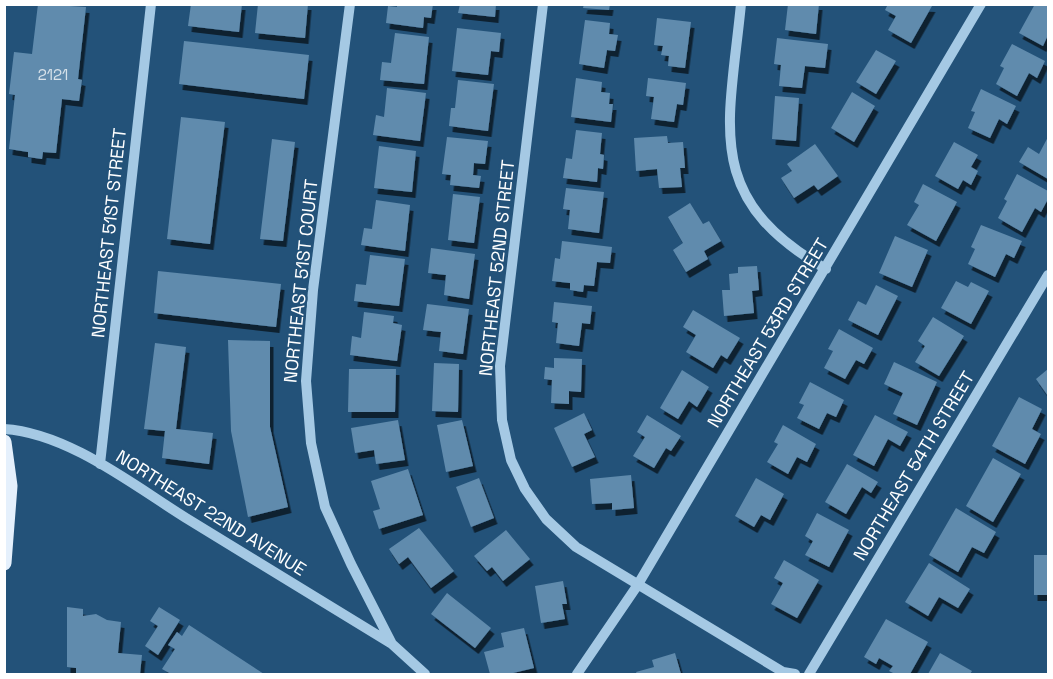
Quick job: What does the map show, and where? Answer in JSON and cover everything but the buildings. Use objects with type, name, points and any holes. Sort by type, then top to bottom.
[{"type":"main road","points":[[4,442],[10,486],[4,563]]},
{"type":"street","name":"NORTHEAST 51ST STREET","points":[[100,464],[151,4]]},
{"type":"street","name":"NORTHEAST 51ST COURT","points":[[350,4],[313,290],[306,381],[311,443],[325,507],[351,564],[392,644],[425,675]]},
{"type":"street","name":"NORTHEAST 52ND STREET","points":[[543,4],[500,366],[502,420],[511,460],[525,489],[546,519],[576,547],[637,586]]},
{"type":"street","points":[[741,4],[728,128],[734,167],[747,201],[767,227],[792,249],[826,269]]},
{"type":"street","name":"NORTHEAST 53RD STREET","points":[[577,675],[637,586],[981,4]]},
{"type":"street","name":"NORTHEAST 54TH STREET","points":[[809,675],[1045,288],[1048,275]]},
{"type":"street","name":"NORTHEAST 22ND AVENUE","points":[[4,429],[27,430],[49,437],[100,464],[392,644]]},
{"type":"street","points":[[637,586],[783,672],[795,675]]}]
